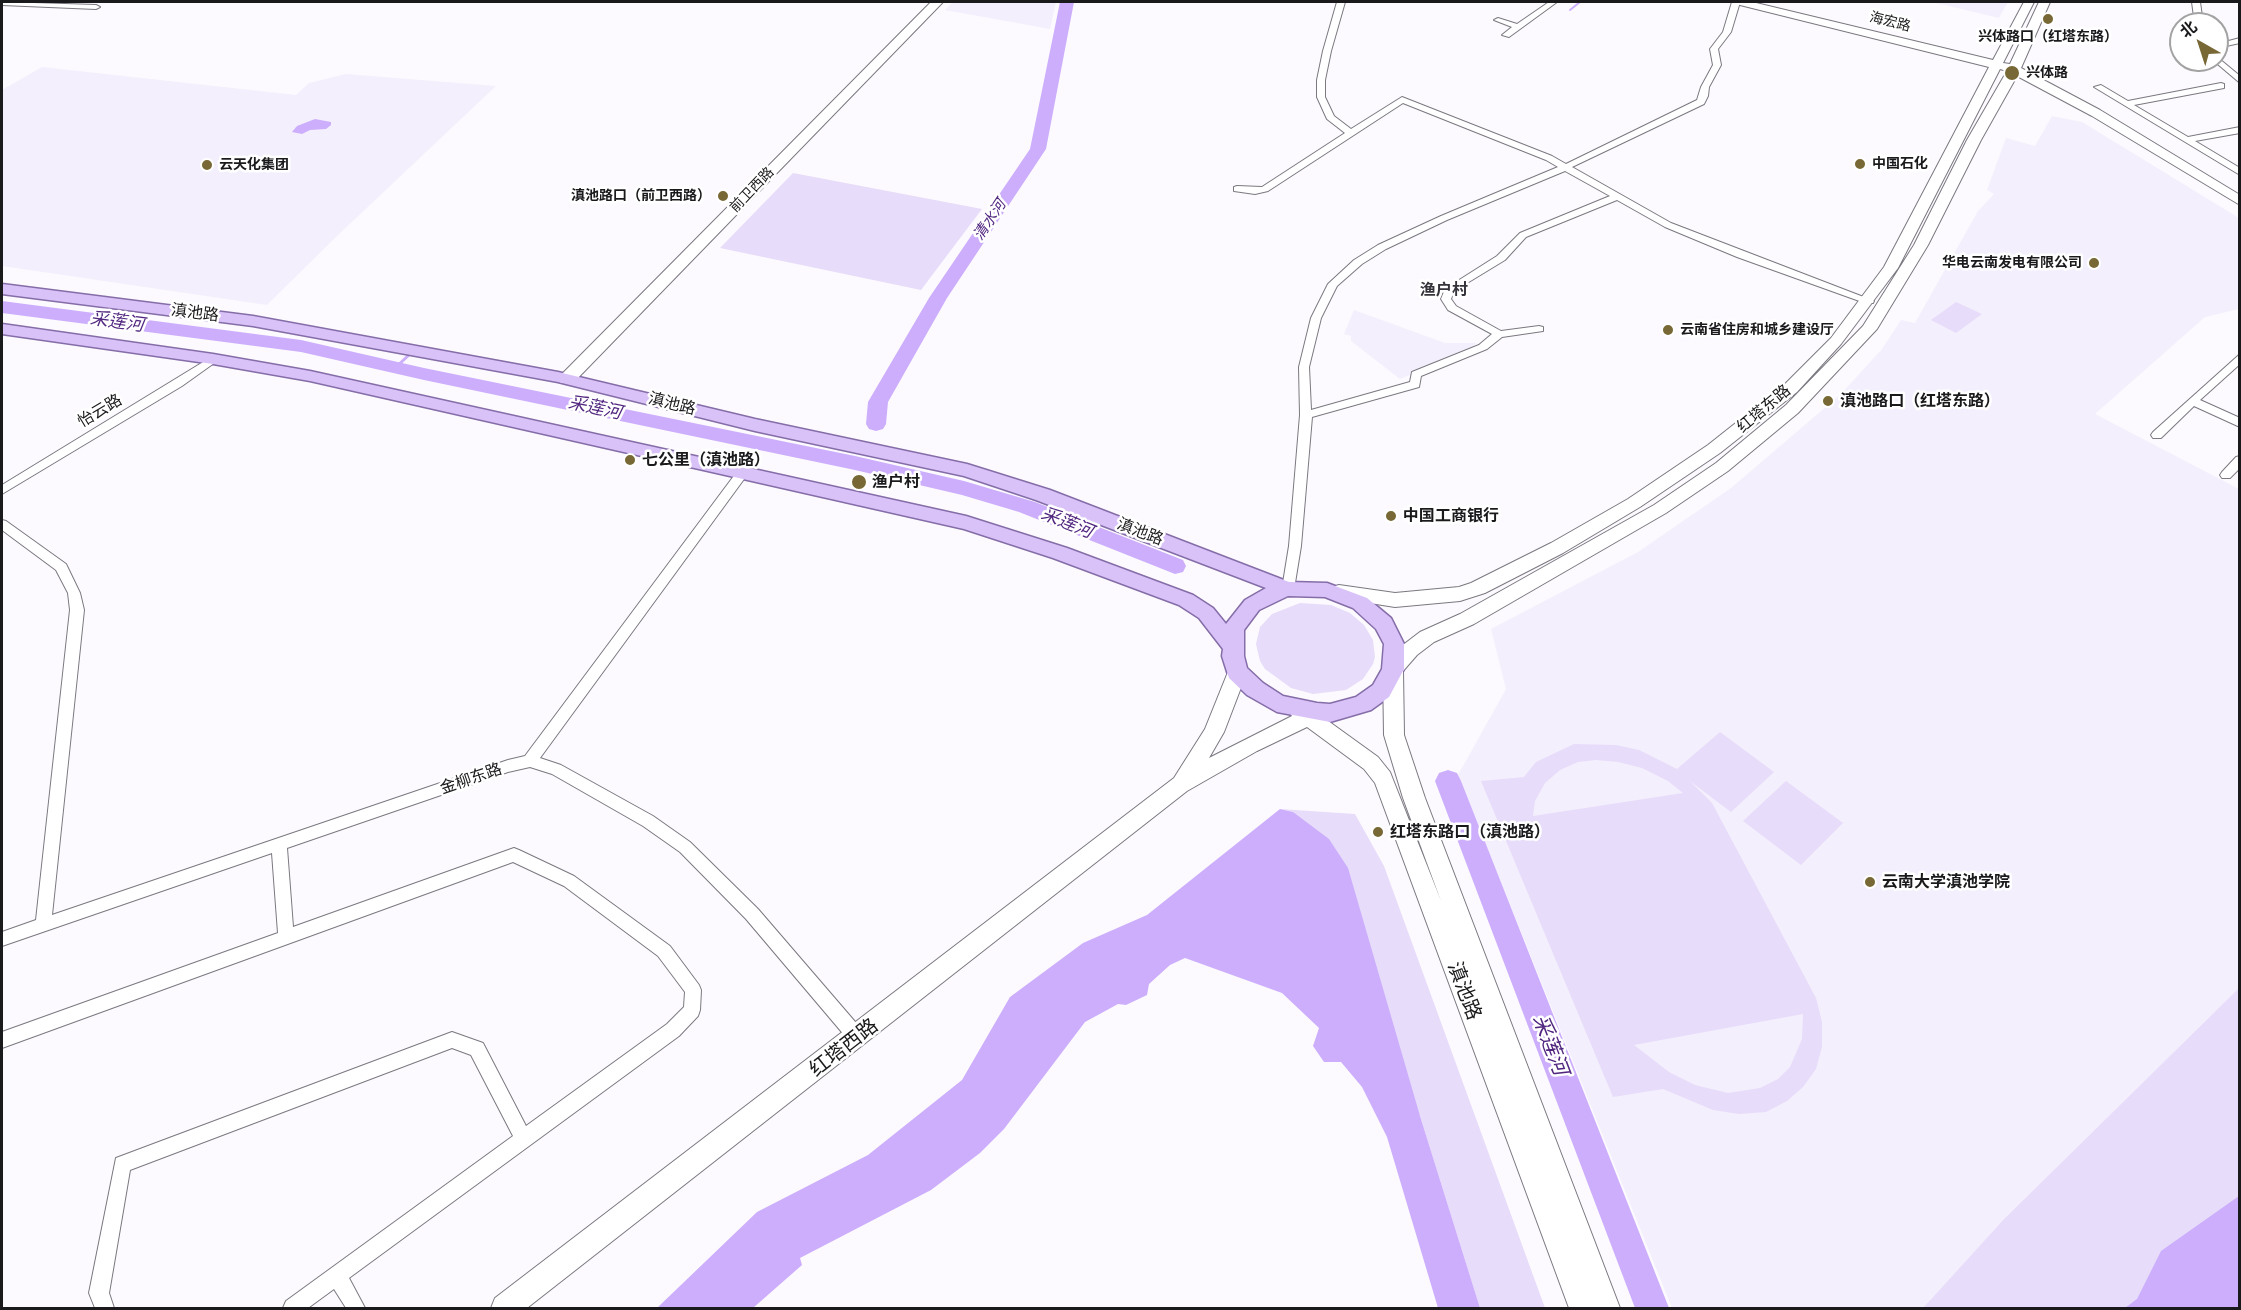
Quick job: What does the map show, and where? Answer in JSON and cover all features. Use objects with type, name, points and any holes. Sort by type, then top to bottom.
[{"type":"main road","name":"前卫西路","points":[[562,378],[929,2]]},
{"type":"main road","name":"前卫西路","points":[[776,161],[937,2]]},
{"type":"main road","name":"海宏路","points":[[1738,2],[2008,69]]},
{"type":"main road","name":"红塔东路","points":[[1393,669],[1410,650],[1427,637],[1467,619],[1660,509],[1727,463],[1792,409],[1842,359],[1875,319],[1921,245],[2008,69],[2029,2]]},
{"type":"main road","name":"红塔东路","points":[[1327,590],[1395,600],[1460,594],[1478,588],[1557,548],[1634,503],[1743,428],[1791,388],[1836,341],[1869,301],[1891,268],[2045,2]]},
{"type":"main road","points":[[2008,69],[2096,112],[2240,201]]},
{"type":"main road","points":[[2008,69],[2052,99],[2088,114],[2240,207]]},
{"type":"main road","name":"滇池路","points":[[2,289],[253,321],[562,378],[747,423],[967,470],[1043,495],[1288,589]]},
{"type":"main road","points":[[2,329],[213,359],[310,376],[966,523],[1060,553],[1186,600],[1206,614],[1233,647]]},
{"type":"main road","points":[[1180,785],[1214,732],[1237,672],[1233,647],[1234,628],[1252,605],[1269,595],[1288,589],[1327,590],[1360,603],[1384,624],[1394,644],[1393,669],[1381,691],[1364,704],[1330,713],[1308,713],[1270,698],[1255,689],[1237,672]]},
{"type":"main road","name":"滇池路","points":[[1393,669],[1394,735],[1414,798],[1606,1308]]},
{"type":"main road","points":[[1180,785],[1250,745],[1273,736],[1308,713]]},
{"type":"main road","name":"滇池路","points":[[1308,713],[1371,763],[1383,778],[1583,1308]]},
{"type":"main road","points":[[1273,736],[1308,733],[1342,742]]},
{"type":"main road","name":"红塔西路","points":[[505,1308],[1180,785]]},
{"type":"street","points":[[1341,2],[1327,51],[1321,80],[1321,97],[1330,117],[1351,134]]},
{"type":"street","points":[[1506,36],[1553,2]]},
{"type":"street","points":[[1288,589],[1295,546],[1306,415],[1304,367],[1316,318],[1333,284],[1358,262],[1382,247],[1444,218],[1566,167],[1701,102],[1705,87],[1718,64],[1714,49],[1727,33],[1738,2]]},
{"type":"street","points":[[2,3],[96,7]]},
{"type":"street","points":[[1498,20],[1518,27]]},
{"type":"street","points":[[2229,70],[2240,81]]},
{"type":"street","points":[[2126,104],[2221,86]]},
{"type":"street","points":[[2098,87],[2240,172]]},
{"type":"street","points":[[1237,189],[1255,191],[1265,189],[1402,100],[1566,167],[1616,197],[1678,229],[1869,301]]},
{"type":"street","points":[[2186,140],[2240,130]]},
{"type":"street","points":[[1499,334],[1452,308],[1446,299],[1450,289],[1501,258],[1523,235],[1616,197]]},
{"type":"street","points":[[1306,415],[1415,384],[1416,374],[1483,347],[1499,334],[1539,329]]},
{"type":"street","points":[[2157,435],[2240,357]]},
{"type":"street","name":"怡云路","points":[[2,490],[178,383],[213,359]]},
{"type":"street","points":[[2192,401],[2240,423]]},
{"type":"street","points":[[2226,475],[2240,460]]},
{"type":"street","points":[[743,472],[530,761],[556,770],[648,821],[685,847],[752,914],[857,1037]]},
{"type":"street","points":[[2,524],[61,567],[74,593],[77,610],[43,925]]},
{"type":"street","name":"金柳东路","points":[[2,939],[508,766],[530,761]]},
{"type":"street","points":[[279,844],[286,937]]},
{"type":"street","points":[[2,1040],[514,855],[569,880],[664,951],[693,990],[692,1010],[673,1030],[293,1308]]},
{"type":"street","points":[[104,1308],[99,1293],[122,1164],[452,1040],[477,1049],[524,1140]]},
{"type":"street","points":[[337,1276],[356,1308]]},
{"type":"shaded area","points":[[953,2],[1056,2],[1050,29],[945,10]]},
{"type":"shaded area","points":[[1932,2],[2008,2],[1999,18]]},
{"type":"shaded area","name":"云天化集团","points":[[42,67],[296,95],[309,83],[346,74],[496,86],[267,305],[2,266],[2,90]]},
{"type":"shaded area","name":"云南大学滇池学院","points":[[2052,116],[2082,122],[2239,218],[2239,309],[2205,317],[2095,414],[2239,489],[2239,988],[2004,1219],[1923,1308],[1672,1308],[1458,775],[1506,689],[1491,629],[1638,552],[1731,488],[1841,394],[1882,349],[1901,320],[1915,323],[1978,211],[1994,194],[1987,190],[2006,138],[2035,146]]},
{"type":"shaded area","points":[[315,119],[331,122],[331,125],[326,129],[310,130],[302,134],[292,132],[297,126]]},
{"type":"shaded area","points":[[793,173],[982,209],[921,290],[720,248]]},
{"type":"shaded area","points":[[1956,302],[1982,314],[1956,333],[1931,320]]},
{"type":"shaded area","points":[[1354,310],[1445,343],[1476,343],[1471,350],[1400,379],[1351,341],[1351,336],[1344,334]]},
{"type":"shaded area","points":[[1300,603],[1331,605],[1350,613],[1364,625],[1373,640],[1375,657],[1363,679],[1346,690],[1313,694],[1291,688],[1265,669],[1260,661],[1256,644],[1260,627],[1272,614]]},
{"type":"shaded area","points":[[1720,732],[1774,772],[1731,812],[1690,781],[1712,803],[1816,998],[1822,1022],[1822,1047],[1816,1069],[1803,1087],[1787,1101],[1766,1112],[1739,1114],[1713,1110],[1663,1089],[1613,1097],[1481,781],[1524,777],[1536,762],[1574,744],[1616,745],[1639,750],[1677,769]],"holes":[[[1596,760],[1642,768],[1668,781],[1683,793],[1533,816],[1535,801],[1545,783],[1560,770],[1578,762]],[[1803,1014],[1802,1039],[1790,1067],[1778,1079],[1760,1088],[1728,1093],[1695,1085],[1669,1072],[1634,1045]]]},
{"type":"shaded area","points":[[1786,781],[1843,823],[1801,865],[1743,821]]},
{"type":"shaded area","points":[[1280,809],[1355,814],[1384,866],[1545,1308],[1480,1308],[1420,1116],[1293,812]]},
{"type":"shaded area","points":[[1280,809],[1293,812],[1329,839],[1348,868],[1420,1116],[1480,1308],[1438,1308],[1387,1137],[1362,1087],[1341,1062],[1324,1062],[1313,1046],[1319,1028],[1282,993],[1185,958],[1170,965],[1149,984],[1147,995],[1126,1005],[1118,1004],[1085,1022],[1004,1129],[980,1153],[931,1190],[800,1258],[802,1265],[753,1308],[657,1308],[757,1212],[868,1155],[962,1080],[1010,997],[1083,943],[1147,915]]},
{"type":"shaded area","points":[[2239,988],[2239,1308],[1923,1308],[2004,1219]]},
{"type":"shaded area","points":[[2239,1196],[2239,1308],[2125,1308],[2137,1299],[2161,1251]]},
{"type":"waterway","name":"清水河","points":[[876,424],[878,402],[938,298],[1038,149],[1067,2]]},
{"type":"waterway","points":[[1570,10],[1580,2]]},
{"type":"waterway","name":"采莲河","points":[[2,307],[301,346],[424,374],[855,463],[964,488],[1027,507],[1175,566]]},
{"type":"waterway","points":[[395,368],[410,354]]},
{"type":"waterway","name":"采莲河","points":[[1448,781],[1652,1308]]},
{"type":"place","name":"兴体路口（红塔东路）","points":[[2048,19]]},
{"type":"place","name":"兴体路","points":[[2012,73]]},
{"type":"place","name":"中国石化","points":[[1860,164]]},
{"type":"place","name":"云天化集团","points":[[207,165]]},
{"type":"place","name":"滇池路口（前卫西路）","points":[[723,196]]},
{"type":"place","name":"华电云南发电有限公司","points":[[2094,263]]},
{"type":"place","name":"云南省住房和城乡建设厅","points":[[1668,330]]},
{"type":"place","name":"滇池路口（红塔东路）","points":[[1828,401]]},
{"type":"place","name":"七公里（滇池路）","points":[[630,460]]},
{"type":"place","name":"渔户村","points":[[859,482]]},
{"type":"place","name":"中国工商银行","points":[[1391,516]]},
{"type":"place","name":"红塔东路口（滇池路）","points":[[1378,832]]},
{"type":"place","name":"云南大学滇池学院","points":[[1870,882]]},
{"type":"district","name":"渔户村","points":[[1444,290]]}]
